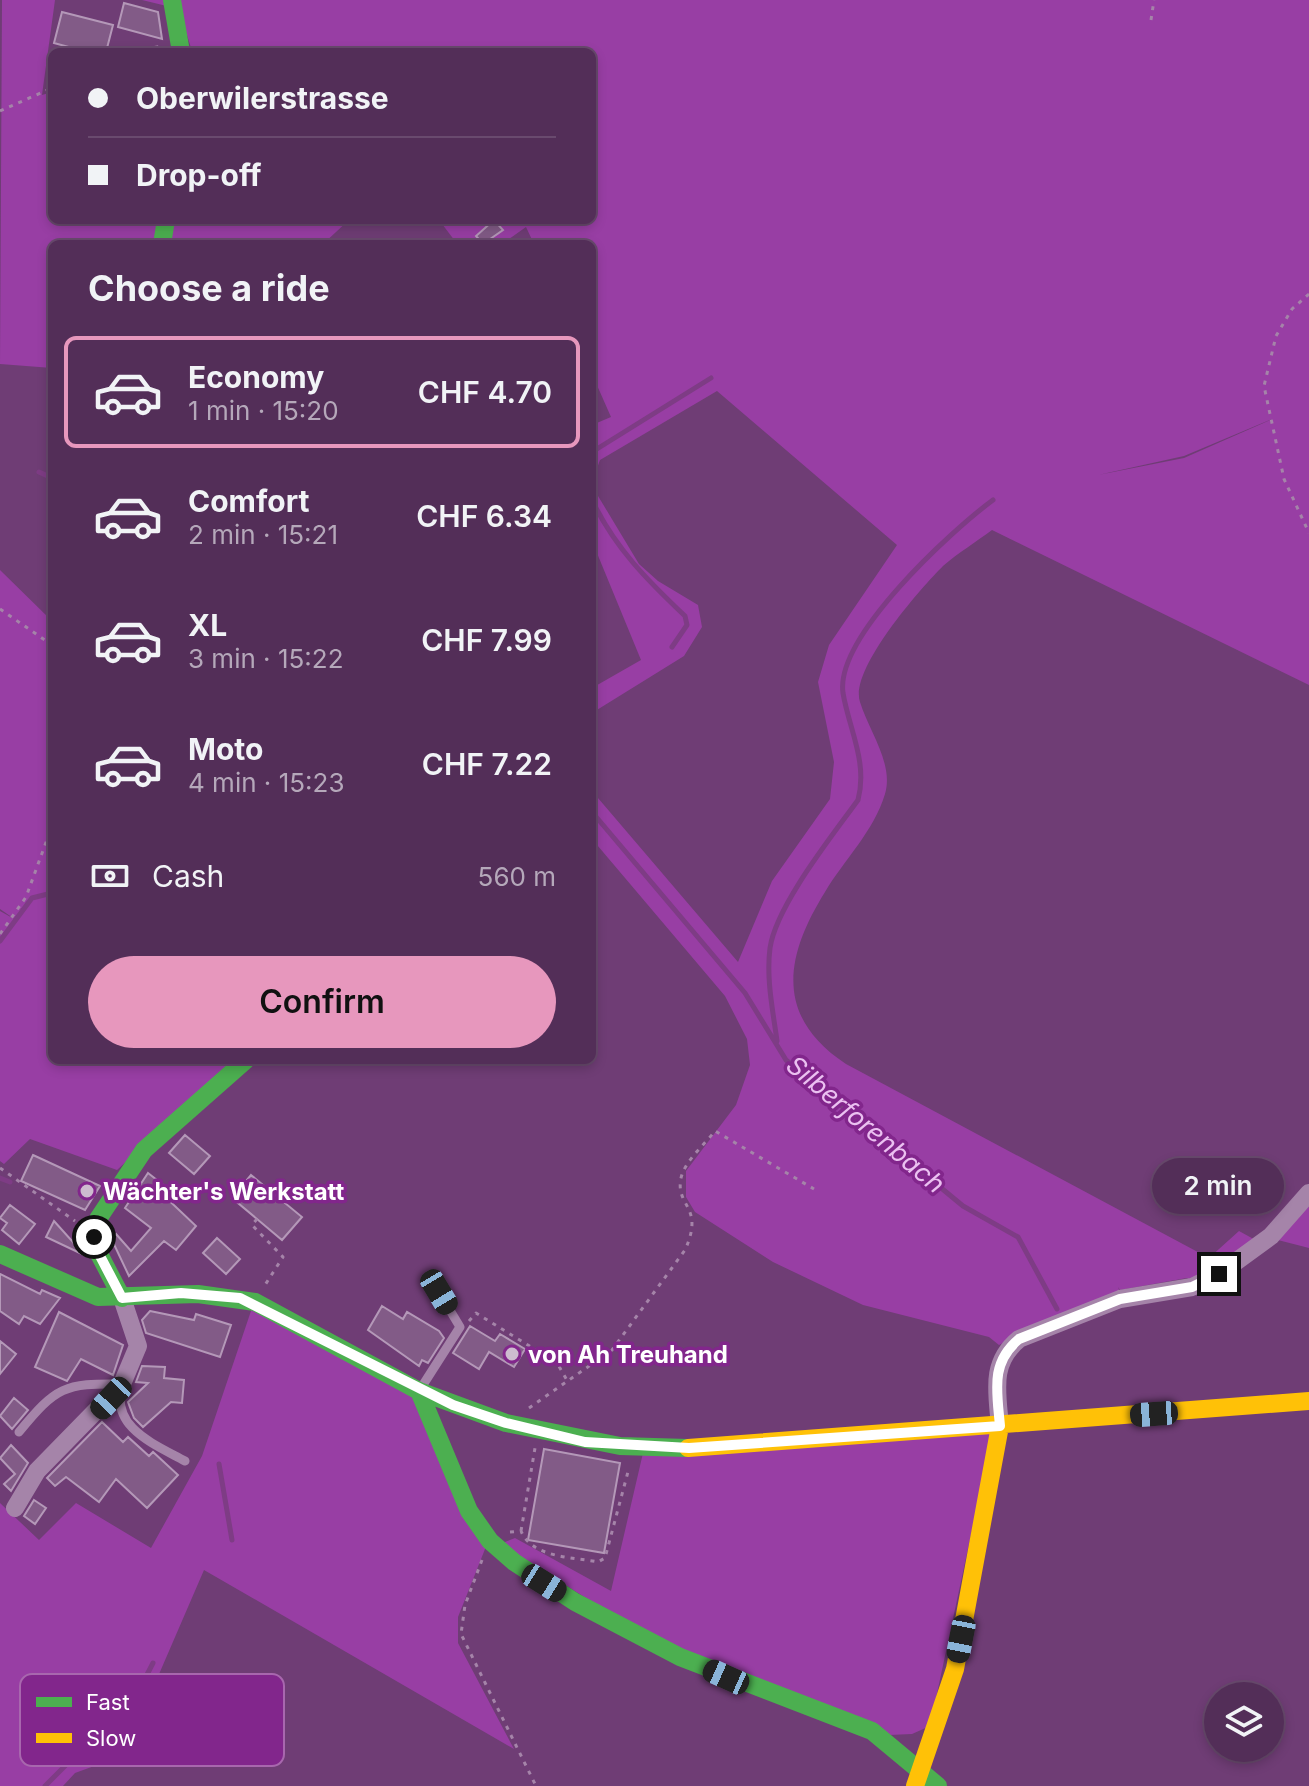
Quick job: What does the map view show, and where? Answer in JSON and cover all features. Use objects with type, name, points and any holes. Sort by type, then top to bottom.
[{"type":"street","points":[[172,0],[181,47]]},
{"type":"street","points":[[15,1508],[37,1471],[122,1384],[138,1346],[122,1298],[99,1254],[94,1233],[106,1203],[144,1150],[241,1064]]},
{"type":"street","points":[[917,1780],[955,1669],[1000,1426],[995,1376],[1007,1348],[1019,1339],[1120,1299],[1192,1287],[1219,1274],[1271,1236],[1309,1193]]},
{"type":"street","points":[[0,1254],[98,1297],[190,1293],[240,1298],[314,1332],[419,1391],[538,1432],[634,1447],[689,1448],[1309,1401]]},
{"type":"street","points":[[419,1391],[460,1492],[489,1539],[514,1562],[575,1602],[668,1651],[726,1677],[872,1731],[886,1739],[917,1780],[938,1786]]},
{"type":"lane","points":[[419,1391],[460,1327],[439,1292]]},
{"type":"lane","points":[[19,1432],[54,1393],[70,1386],[122,1384],[117,1402],[125,1419],[145,1439],[185,1461]]},
{"type":"path","points":[[1151,20],[1154,0]]},
{"type":"path","points":[[0,111],[48,90]]},
{"type":"path","points":[[1309,294],[1292,309],[1276,336],[1264,386],[1284,479],[1309,533]]},
{"type":"path","points":[[0,609],[48,642]]},
{"type":"path","points":[[0,934],[26,897],[48,837]]},
{"type":"path","points":[[506,1423],[612,1350],[630,1331],[694,1232],[692,1213],[680,1182],[684,1169],[715,1131],[814,1189]]},
{"type":"path","points":[[0,1168],[94,1233]]},
{"type":"path","points":[[257,1219],[252,1225],[283,1257],[267,1281]]},
{"type":"path","points":[[460,1327],[476,1313],[557,1363],[568,1382]]},
{"type":"path","points":[[538,1432],[521,1531],[525,1541],[542,1551],[598,1562],[605,1558],[634,1447]]},
{"type":"path","points":[[521,1531],[489,1539],[465,1605],[461,1634],[536,1786]]},
{"type":"shaded area","points":[[2,0],[55,0],[42,95],[48,93],[48,224],[345,224],[327,240],[48,240],[48,368],[0,364]]},
{"type":"shaded area","points":[[142,0],[1309,0],[1309,685],[992,530],[932,577],[889,631],[865,670],[859,688],[860,702],[883,759],[887,783],[885,794],[866,833],[811,916],[795,963],[794,985],[797,1006],[807,1027],[823,1046],[846,1064],[1209,1258],[1239,1231],[1259,1242],[1192,1281],[1187,1278],[1120,1290],[1118,1287],[1121,1295],[1062,1314],[999,1345],[989,1337],[863,1305],[773,1262],[695,1212],[686,1197],[686,1171],[736,1105],[750,1065],[747,1039],[725,996],[596,844],[596,796],[738,962],[772,881],[830,799],[834,762],[818,682],[829,645],[897,545],[717,391],[600,460],[596,471],[596,423],[611,417],[596,383],[596,240],[532,240],[526,227],[508,240],[454,240],[442,224],[596,224],[596,48],[191,48],[179,9]],"holes":[[[1277,417],[1184,458],[1098,475],[1184,456]]]},
{"type":"shaded area","points":[[596,493],[639,564],[658,581],[698,605],[702,627],[684,656],[596,711],[596,686],[641,660],[596,551]]},
{"type":"shaded area","points":[[0,570],[48,617],[48,1064],[232,1064],[117,1170],[30,1139],[4,1164],[0,1161],[0,911],[16,920],[0,909]]},
{"type":"shaded area","points":[[1309,1200],[1309,1248],[1274,1239]]},
{"type":"shaded area","points":[[252,1308],[415,1393],[487,1544],[458,1617],[458,1643],[514,1749],[204,1570],[159,1674],[20,1674],[20,1766],[94,1766],[75,1773],[63,1786],[0,1786],[0,1503],[39,1540],[76,1503],[151,1548],[202,1456]]},
{"type":"shaded area","points":[[993,1432],[930,1726],[912,1734],[889,1735],[637,1630],[500,1544],[515,1538],[611,1591],[643,1453]]},
{"type":"building","points":[[124,3],[158,12],[162,39],[118,27]]},
{"type":"building","points":[[62,12],[113,25],[107,48],[72,48],[54,43]]},
{"type":"building","points":[[490,224],[498,224],[503,230],[489,240],[480,240],[476,236]]},
{"type":"building","points":[[185,1135],[210,1156],[194,1174],[169,1153]]},
{"type":"building","points":[[33,1155],[100,1186],[85,1210],[21,1181]]},
{"type":"building","points":[[148,1173],[162,1184],[158,1190],[196,1226],[176,1250],[164,1241],[129,1276],[111,1238],[116,1234],[131,1251],[151,1228],[125,1208]]},
{"type":"building","points":[[251,1175],[302,1217],[282,1240],[232,1198]]},
{"type":"building","points":[[10,1205],[35,1224],[19,1244],[2,1230],[7,1223],[0,1218]]},
{"type":"building","points":[[54,1221],[81,1251],[82,1254],[46,1237]]},
{"type":"building","points":[[217,1238],[240,1259],[226,1274],[203,1253]]},
{"type":"building","points":[[0,1274],[40,1294],[42,1290],[60,1298],[40,1324],[24,1316],[19,1324],[0,1311]]},
{"type":"building","points":[[382,1306],[403,1319],[407,1312],[439,1331],[444,1338],[428,1363],[422,1360],[419,1366],[368,1330]]},
{"type":"building","points":[[150,1311],[194,1320],[196,1314],[231,1325],[220,1357],[146,1333],[142,1320]]},
{"type":"building","points":[[59,1312],[123,1345],[113,1375],[81,1359],[67,1381],[35,1367]]},
{"type":"building","points":[[470,1326],[495,1341],[500,1334],[525,1349],[514,1367],[489,1352],[479,1369],[453,1353]]},
{"type":"building","points":[[0,1341],[16,1354],[0,1374]]},
{"type":"building","points":[[142,1366],[165,1367],[164,1378],[184,1380],[182,1403],[171,1402],[143,1427],[134,1418],[128,1402],[148,1383],[136,1382]]},
{"type":"building","points":[[14,1398],[28,1410],[12,1429],[0,1416]]},
{"type":"building","points":[[102,1422],[123,1442],[128,1437],[149,1456],[153,1452],[178,1475],[147,1508],[116,1479],[99,1502],[66,1477],[55,1486],[47,1478]]},
{"type":"building","points":[[11,1445],[28,1463],[11,1491],[4,1484],[15,1474],[0,1458]]},
{"type":"building","points":[[544,1449],[620,1463],[604,1553],[528,1540]]},
{"type":"building","points":[[34,1500],[46,1508],[35,1524],[24,1516]]},
{"type":"waterway","points":[[596,450],[711,378]]},
{"type":"waterway","points":[[39,472],[48,476]]},
{"type":"waterway","points":[[777,1041],[769,971],[774,931],[806,872],[858,800],[861,772],[843,693],[845,670],[857,644],[899,587],[951,535],[993,500]]},
{"type":"waterway","points":[[596,508],[633,562],[685,616],[687,625],[672,647]]},
{"type":"waterway","name":"Silberforenbach","points":[[596,817],[745,993],[786,1060],[963,1206],[1018,1237],[1057,1309]]},
{"type":"waterway","points":[[0,941],[32,898],[48,894]]},
{"type":"waterway","points":[[0,1178],[10,1182]]},
{"type":"waterway","points":[[219,1464],[232,1540]]},
{"type":"waterway","points":[[147,1674],[153,1663]]},
{"type":"waterway","points":[[45,1786],[65,1766]]},
{"type":"traffic: fast","points":[[172,0],[180,48]]},
{"type":"traffic: fast","points":[[163,240],[165,224]]},
{"type":"traffic: fast","points":[[122,1298],[97,1250],[98,1219],[144,1150],[241,1064]]},
{"type":"traffic: fast","points":[[0,1254],[98,1297],[198,1294],[255,1302],[419,1391],[506,1423],[620,1446],[688,1448]]},
{"type":"traffic: fast","points":[[419,1391],[469,1511],[490,1541],[514,1562],[575,1602],[680,1657],[872,1731],[938,1786]]},
{"type":"traffic: slow","points":[[688,1448],[1309,1401]]},
{"type":"traffic: slow","points":[[915,1786],[955,1669],[1000,1426]]},
{"type":"place","name":"Wächter's Werkstatt","points":[[87,1191]]},
{"type":"place","name":"von Ah Treuhand","points":[[512,1354]]},
{"type":"route","points":[[94,1237],[95,1246],[122,1298],[181,1293],[219,1294],[258,1303],[419,1391],[453,1405],[538,1432],[620,1446],[689,1448],[1000,1426],[995,1376],[1007,1348],[1019,1339],[1120,1299],[1192,1287],[1219,1274]]}]
